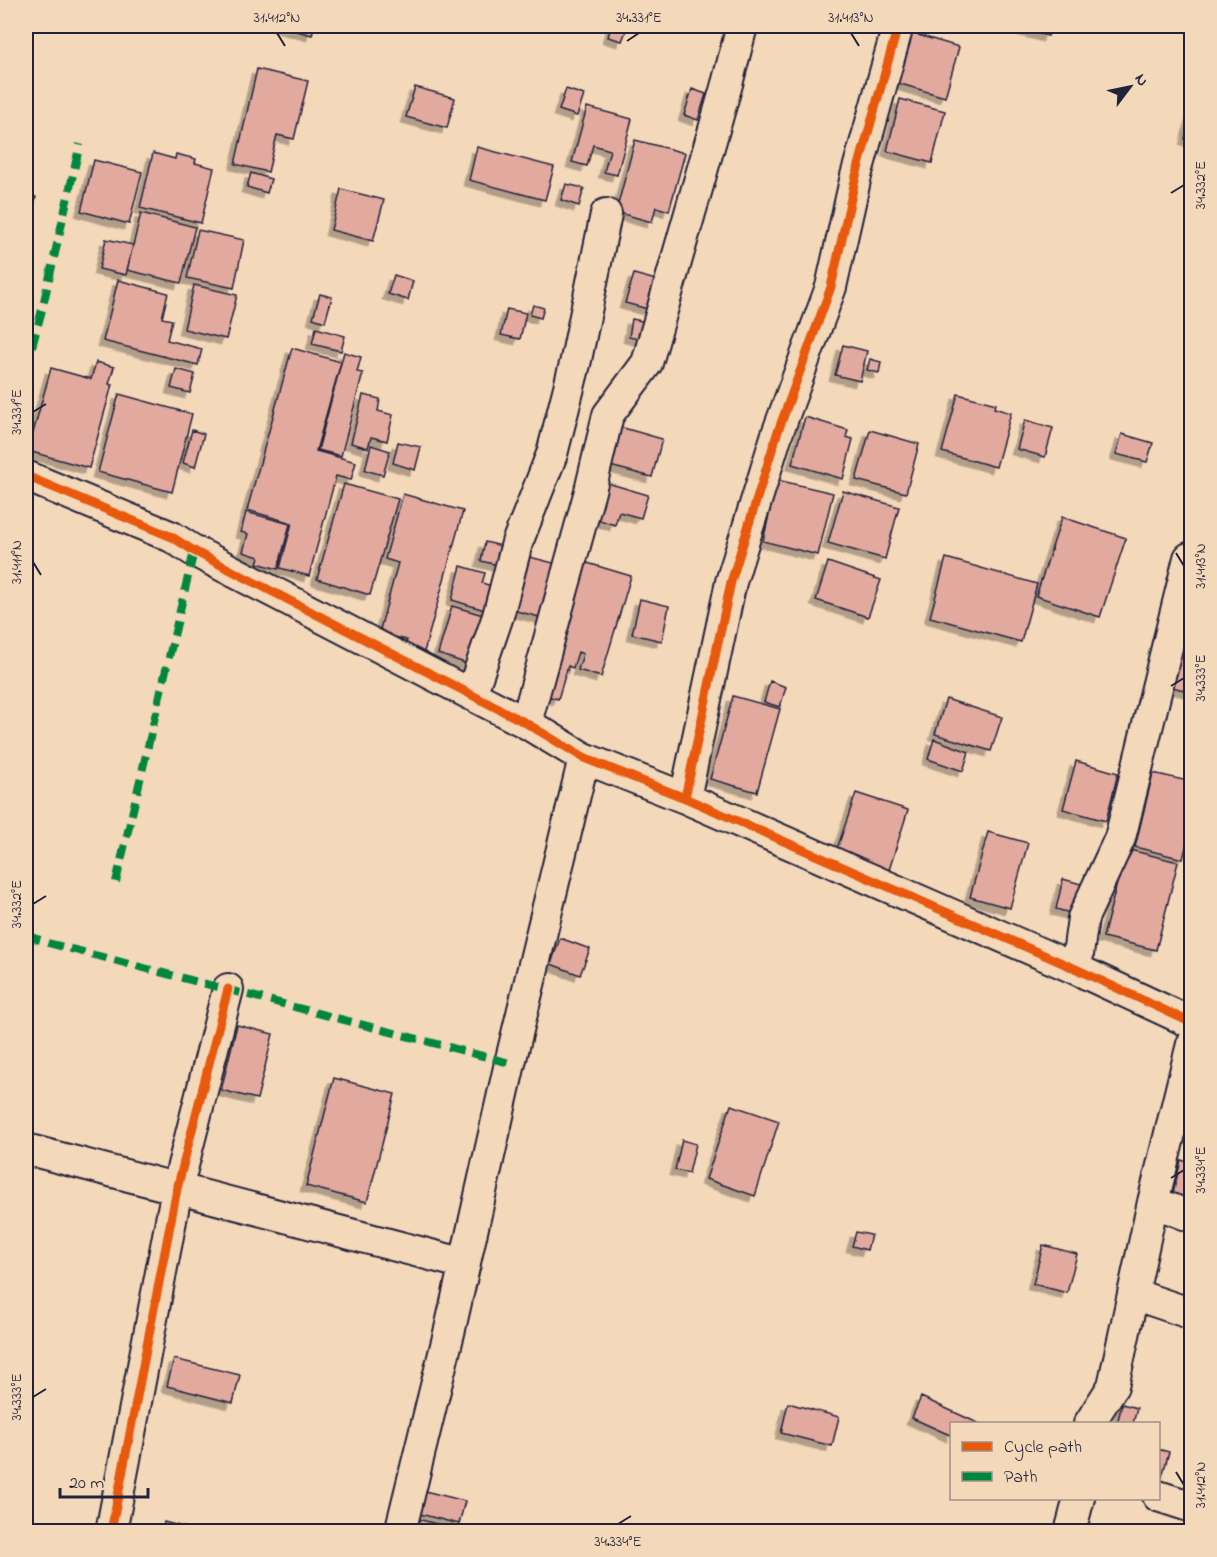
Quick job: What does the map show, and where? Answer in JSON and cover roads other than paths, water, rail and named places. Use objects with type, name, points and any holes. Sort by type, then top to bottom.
[{"type":"street","points":[[526,723],[590,491],[608,415],[647,363],[728,84],[742,26]]},
{"type":"street","points":[[685,798],[730,582],[777,434],[831,286],[856,176],[898,26]]},
{"type":"street","points":[[471,695],[498,615],[517,543],[552,454],[576,360],[606,214]]},
{"type":"street","points":[[26,476],[172,537],[194,551],[526,723],[584,758],[685,798],[1076,969],[1191,1023]]},
{"type":"street","points":[[1076,969],[1083,918],[1120,838],[1189,558]]},
{"type":"street","points":[[400,1532],[584,758]]},
{"type":"street","points":[[111,1532],[177,1189],[228,990]]},
{"type":"street","points":[[1090,1422],[1113,1386],[1153,1202],[1191,1044]]},
{"type":"street","points":[[26,1149],[465,1264]]},
{"type":"street","points":[[1153,1202],[1191,1217]]},
{"type":"street","points":[[1133,1294],[1191,1314]]},
{"type":"street","points":[[1160,1498],[1191,1507]]},
{"type":"street","points":[[1070,1532],[1078,1500]]}]
